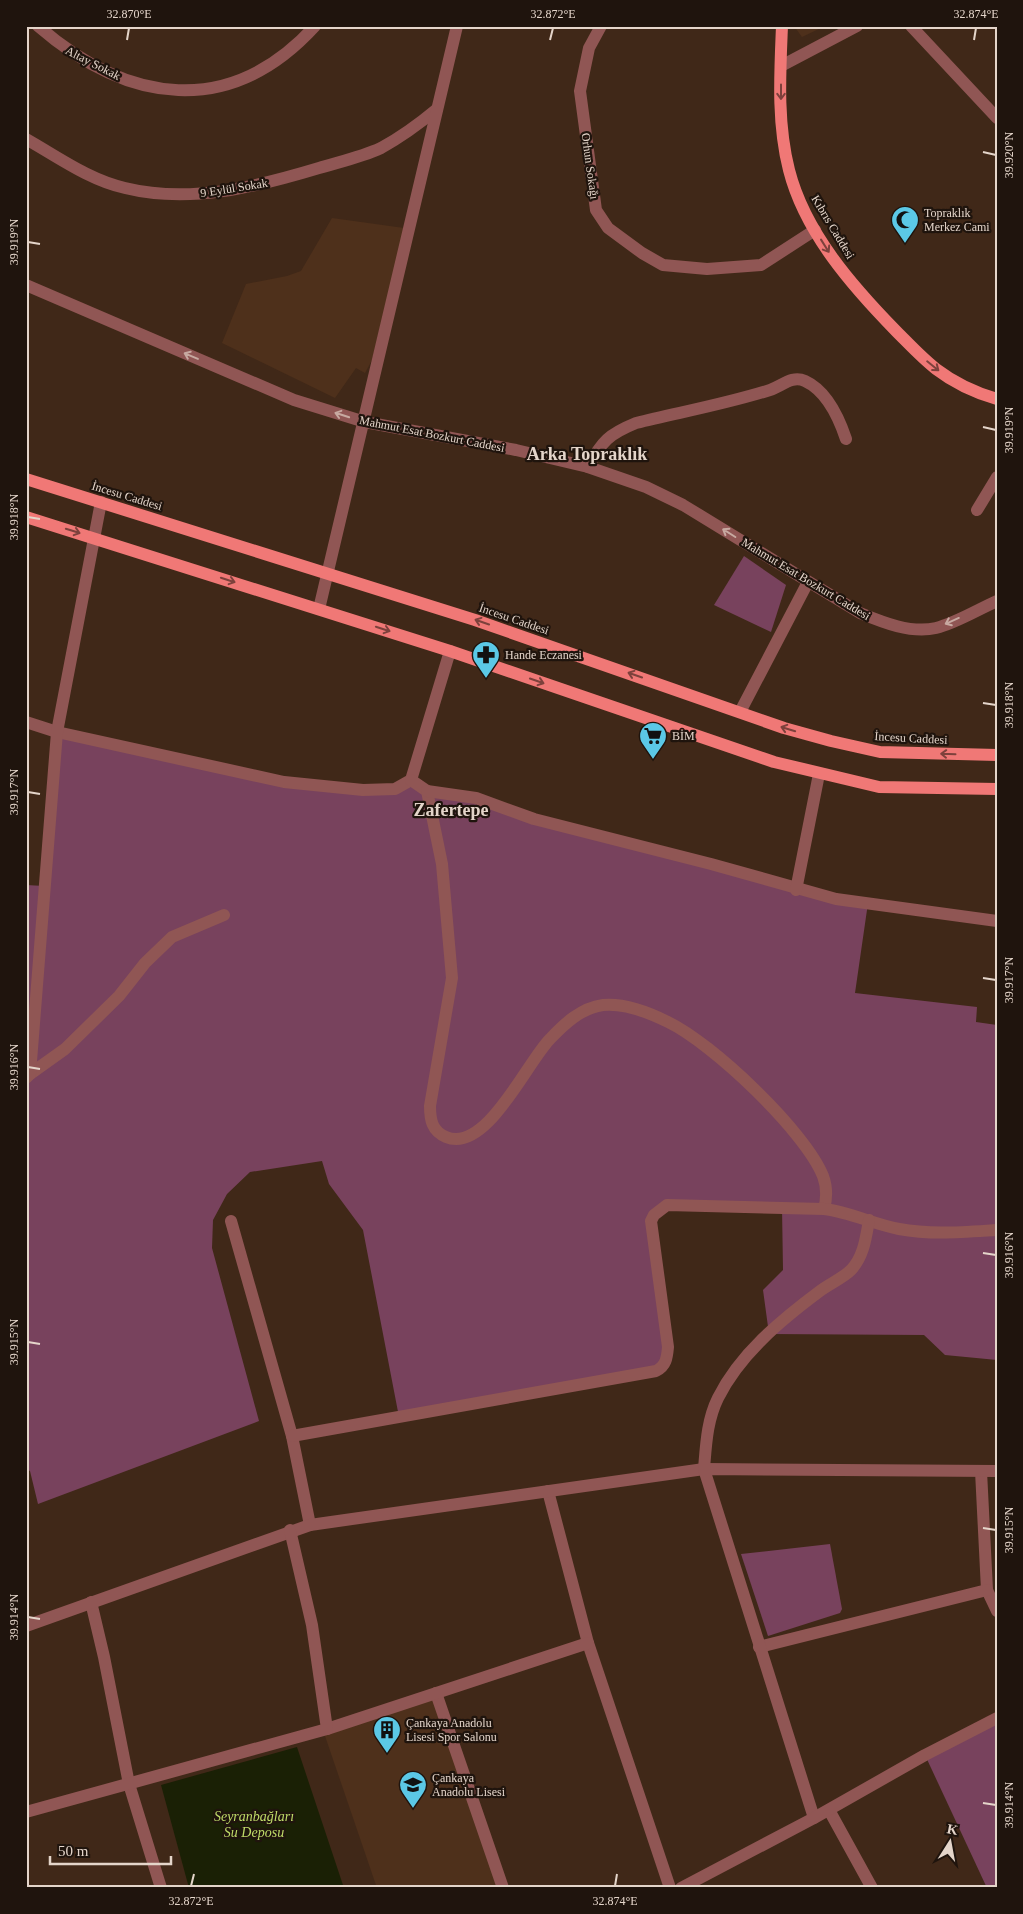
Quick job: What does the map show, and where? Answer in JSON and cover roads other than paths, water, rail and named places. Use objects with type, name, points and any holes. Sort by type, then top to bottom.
[{"type":"main road","name":"Kıbrıs Caddesi","points":[[782,26],[781,125],[789,171],[801,202],[815,230],[835,262],[873,308],[915,350],[936,369],[960,384],[997,399]]},
{"type":"main road","name":"İncesu Caddesi","points":[[26,479],[330,572],[740,712],[831,741],[880,752],[997,755]]},
{"type":"main road","points":[[26,516],[450,651],[774,762],[879,787],[997,789]]},
{"type":"street","name":"Altay Sokak","points":[[38,26],[61,46],[120,78],[178,92],[221,87],[269,67],[287,54],[315,26]]},
{"type":"street","points":[[319,609],[330,572],[457,26]]},
{"type":"street","name":"Orhun Sokağı","points":[[602,26],[590,48],[580,91],[596,210],[608,228],[642,253],[663,265],[706,269],[761,265],[815,230]]},
{"type":"street","points":[[781,66],[858,26]]},
{"type":"street","points":[[911,26],[997,118]]},
{"type":"street","name":"9 Eylül Sokak","points":[[26,139],[90,176],[124,188],[186,195],[260,186],[380,149],[414,128],[437,110]]},
{"type":"street","name":"Mahmut Esat Bozkurt Caddesi","points":[[26,284],[294,400],[365,422],[516,450],[588,467],[646,487],[683,505],[860,613],[884,623],[902,627],[936,628],[997,601]]},
{"type":"street","points":[[588,467],[606,438],[636,423],[764,392],[796,379],[806,381],[823,396],[838,417],[846,439]]},
{"type":"street","points":[[978,510],[997,477]]},
{"type":"street","points":[[28,1076],[57,732],[101,502]]},
{"type":"street","points":[[740,712],[808,582]]},
{"type":"street","points":[[26,722],[57,732],[284,782],[363,790],[395,789],[411,780],[450,651]]},
{"type":"street","points":[[796,890],[819,774]]},
{"type":"street","points":[[411,780],[427,791],[476,798],[534,819],[711,864],[796,890],[836,899],[997,921]]},
{"type":"street","points":[[427,791],[442,864],[452,978],[430,1106],[430,1120],[434,1130],[456,1140],[465,1139],[476,1132],[510,1096],[548,1041],[570,1020],[588,1009],[604,1005],[627,1008],[670,1023],[701,1043],[774,1107],[795,1132],[822,1174],[826,1190],[824,1209]]},
{"type":"street","points":[[28,1076],[65,1049],[119,996],[145,963],[172,937],[224,915]]},
{"type":"street","points":[[292,1436],[656,1371],[662,1368],[666,1362],[668,1347],[651,1221],[654,1215],[668,1205],[824,1209],[899,1229],[921,1232],[954,1233],[997,1230]]},
{"type":"street","points":[[814,1818],[704,1469],[711,1418],[718,1399],[731,1377],[750,1352],[784,1319],[821,1290],[851,1270],[865,1245],[869,1220]]},
{"type":"street","points":[[230,1221],[292,1436],[310,1525]]},
{"type":"street","points":[[26,1626],[290,1530],[310,1525],[704,1469],[997,1470]]},
{"type":"street","points":[[981,1471],[987,1590],[997,1611]]},
{"type":"street","points":[[548,1491],[588,1644],[670,1888]]},
{"type":"street","points":[[290,1530],[312,1625],[327,1729]]},
{"type":"street","points":[[759,1647],[987,1590]]},
{"type":"street","points":[[91,1602],[129,1784],[161,1888]]},
{"type":"street","points":[[26,1812],[327,1729],[588,1644]]},
{"type":"street","points":[[436,1693],[503,1888]]},
{"type":"street","points":[[681,1888],[829,1810],[918,1758],[997,1718]]},
{"type":"street","points":[[829,1810],[872,1888]]},
{"type":"water","name":"Seyranbağları Su Deposu","points":[[297,1747],[344,1888],[189,1888],[161,1785]]},
{"type":"place","name":"Topraklık Merkez Cami","points":[[905,244]]},
{"type":"place","name":"Hande Eczanesi","points":[[486,679]]},
{"type":"place","name":"BİM","points":[[653,760]]},
{"type":"place","name":"Çankaya Anadolu Lisesi Spor Salonu","points":[[387,1754]]},
{"type":"place","name":"Çankaya Anadolu Lisesi","points":[[413,1809]]},
{"type":"district","name":"Arka Topraklık","points":[[587,454]]},
{"type":"district","name":"Zafertepe","points":[[451,810]]}]
